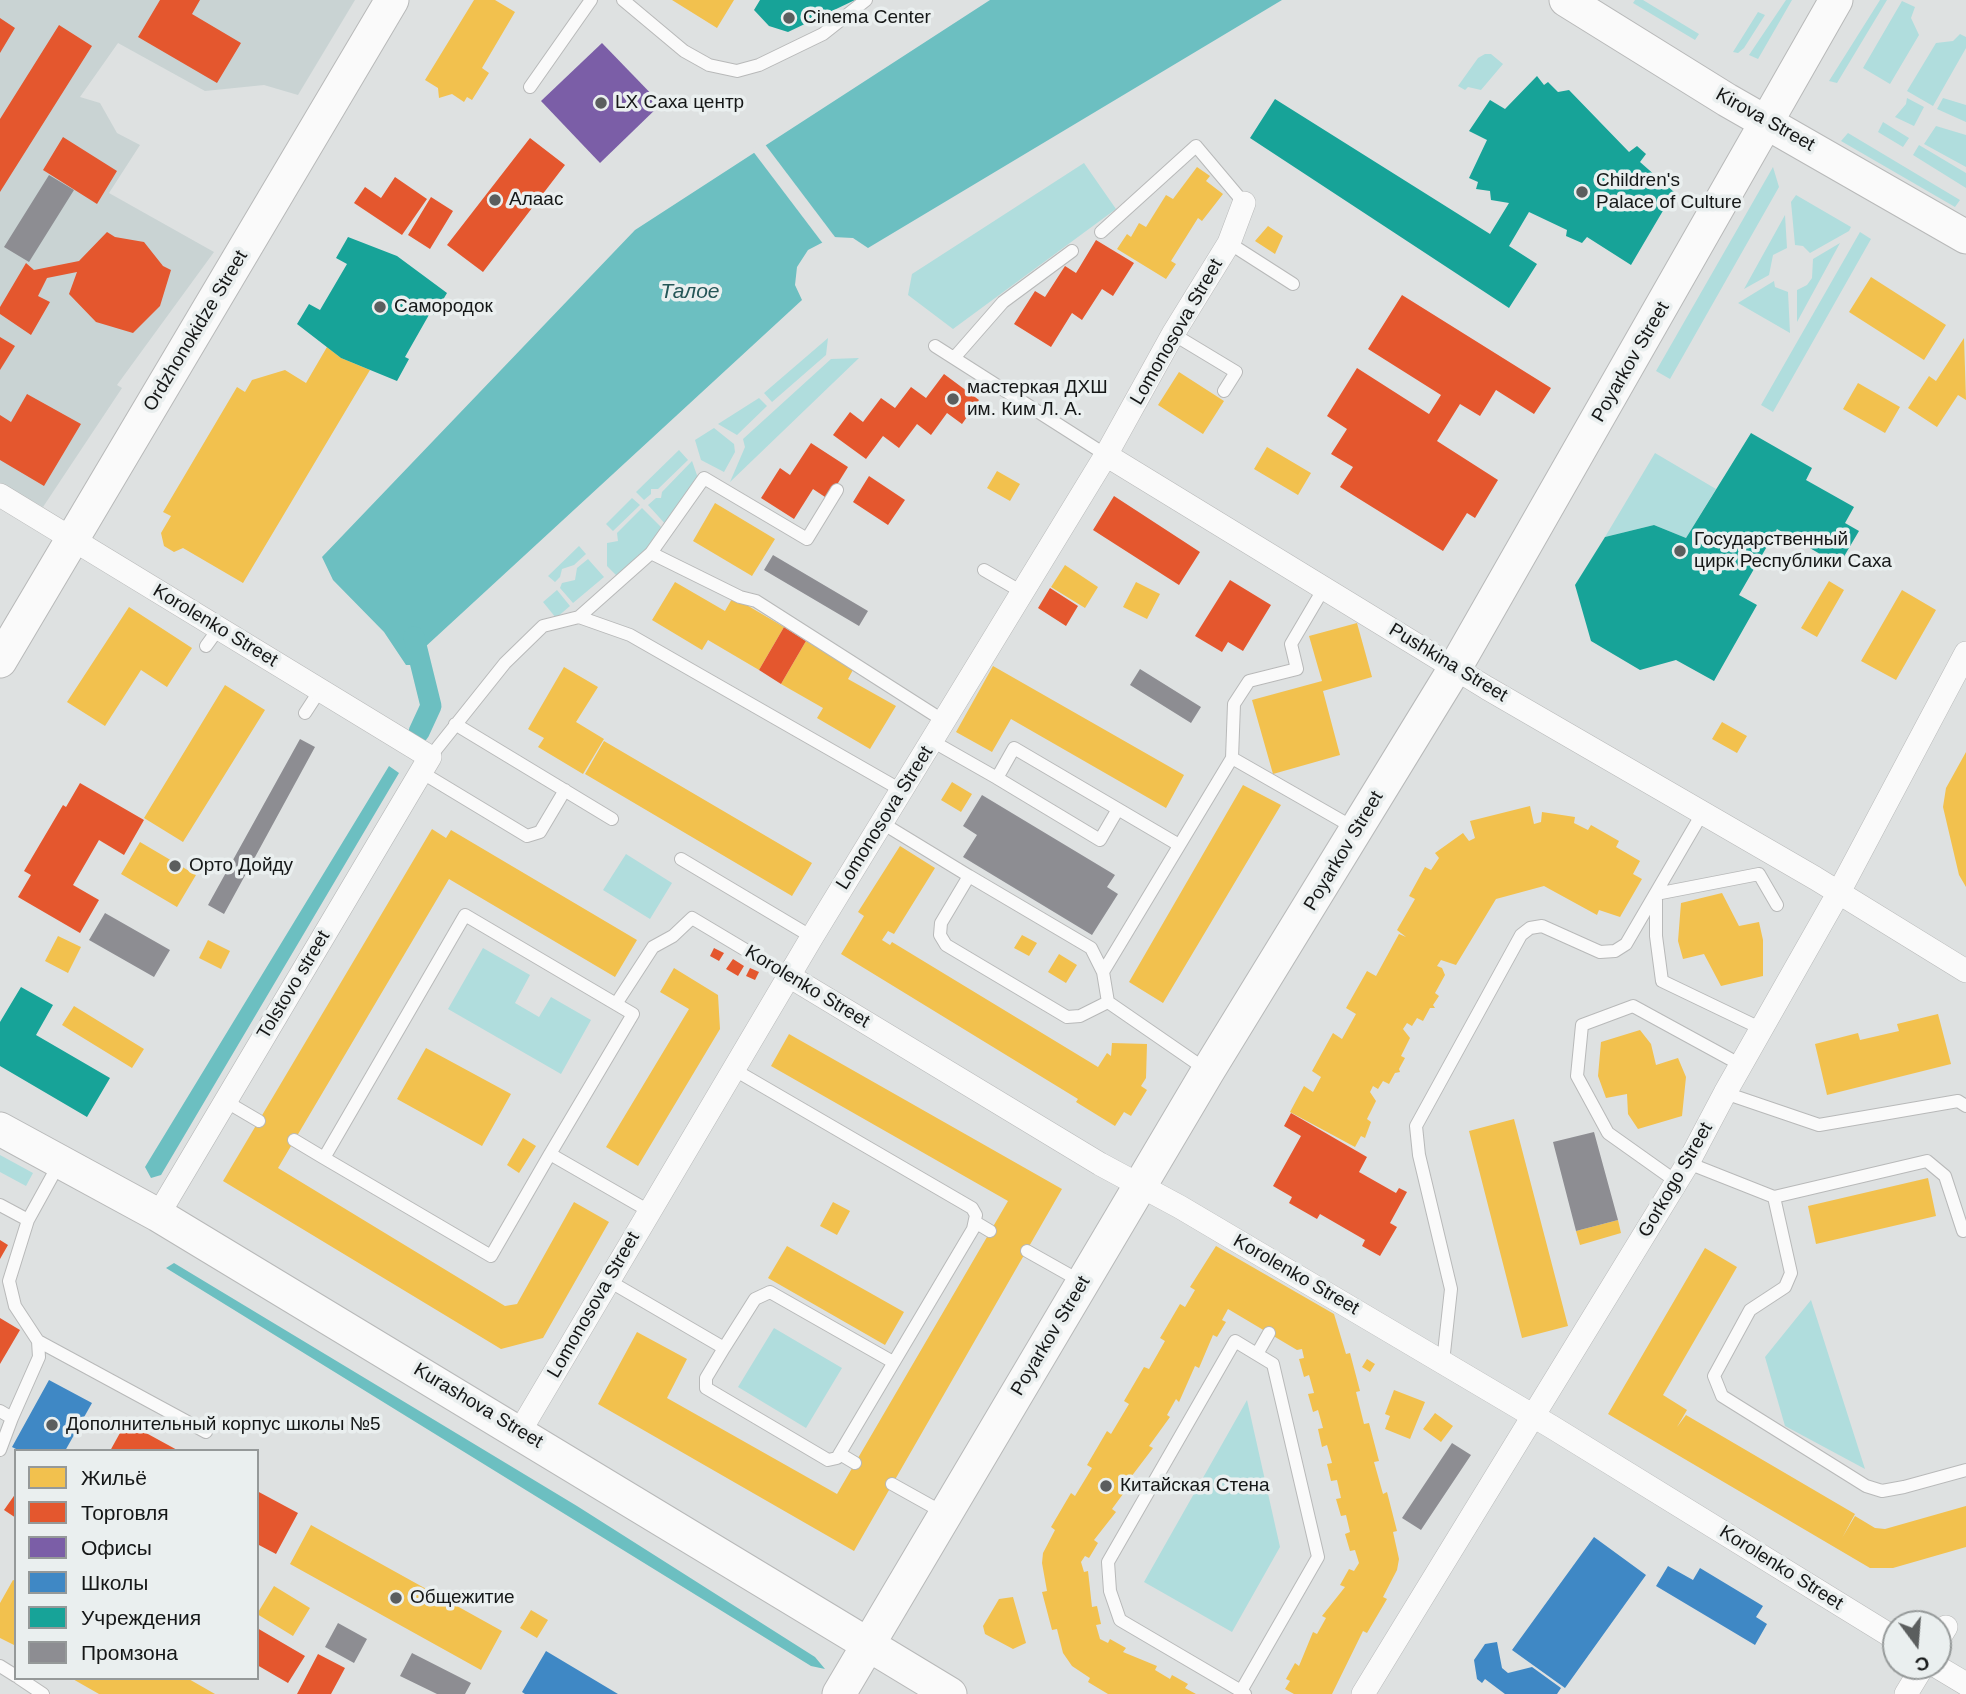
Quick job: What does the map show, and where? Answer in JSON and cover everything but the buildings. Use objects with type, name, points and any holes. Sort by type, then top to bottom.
[{"type":"main road","name":"Ordzhonokidze Street","points":[[0,661],[392,0]]},
{"type":"main road","name":"Kirova Street","points":[[1566,0],[1767,122],[1966,237]]},
{"type":"main road","name":"Poyarkov Street","points":[[839,1694],[866,1644],[1208,1071],[1455,668],[1836,0]]},
{"type":"main road","name":"Kurashova Street","points":[[0,1129],[158,1215],[520,1431],[709,1550],[950,1694]]},
{"type":"street","name":"Lomonosova Street","points":[[520,1431],[811,937],[1106,455],[1173,334],[1229,243],[1244,203]]},
{"type":"street","name":"Pushkina Street","points":[[1106,455],[1455,668],[1839,892],[1966,971]]},
{"type":"street","name":"Korolenko Street","points":[[0,495],[72,539],[212,637],[320,690],[425,764]]},
{"type":"street","name":"Gorkogo Street","points":[[1363,1694],[1683,1173],[1725,1093],[1960,679],[1966,653]]},
{"type":"street","name":"Tolstovo street","points":[[158,1215],[425,764]]},
{"type":"street","name":"Korolenko Street","points":[[789,976],[1139,1186],[1297,1285],[1443,1362],[1535,1417],[1882,1630]]},
{"type":"lane","points":[[530,87],[591,0]]},
{"type":"lane","points":[[627,2],[701,61],[737,71],[759,65],[823,34],[866,0]]},
{"type":"lane","points":[[1101,232],[1196,146],[1244,203]]},
{"type":"lane","points":[[1229,243],[1293,284]]},
{"type":"lane","points":[[954,358],[1003,302],[1072,251]]},
{"type":"lane","points":[[1173,334],[1236,372],[1224,391]]},
{"type":"lane","name":"Pushkina Street","points":[[935,346],[1106,455]]},
{"type":"lane","points":[[565,790],[540,832],[527,836],[425,764],[505,663],[543,626],[579,617],[651,553],[704,478],[807,539],[837,490]]},
{"type":"lane","points":[[651,553],[740,597],[757,601],[944,721]]},
{"type":"lane","points":[[984,570],[1022,592]]},
{"type":"lane","points":[[1103,972],[1232,758],[1234,704],[1249,681],[1297,669],[1291,644],[1324,588]]},
{"type":"lane","points":[[579,617],[631,635],[901,790]]},
{"type":"lane","points":[[305,713],[320,690]]},
{"type":"lane","points":[[455,724],[612,819]]},
{"type":"lane","points":[[932,741],[1100,840],[1118,809]]},
{"type":"lane","points":[[997,778],[1014,748],[1179,845]]},
{"type":"lane","points":[[1232,758],[1358,830]]},
{"type":"lane","points":[[1443,1362],[1451,1289],[1419,1156],[1416,1126],[1521,935],[1530,928],[1542,926],[1600,951],[1615,951],[1626,944],[1703,812]]},
{"type":"lane","points":[[882,824],[1091,948],[1103,972],[1108,1002],[1208,1071]]},
{"type":"lane","points":[[681,859],[811,937]]},
{"type":"lane","points":[[1656,894],[1759,874],[1777,905]]},
{"type":"lane","points":[[968,876],[942,923],[940,935],[946,945],[1066,1017],[1080,1016],[1108,1002]]},
{"type":"lane","points":[[1656,894],[1656,936],[1662,981],[1762,1029]]},
{"type":"lane","points":[[294,1140],[324,1158],[491,1256],[633,1014],[465,915],[324,1158]]},
{"type":"lane","name":"Korolenko Street","points":[[617,1004],[653,947],[673,936],[692,918],[789,976]]},
{"type":"lane","points":[[1741,1065],[1633,1006],[1582,1025],[1577,1076],[1608,1133],[1683,1173],[1774,1197],[1927,1161],[1945,1176],[1963,1231]]},
{"type":"lane","points":[[733,1069],[972,1208],[975,1222],[837,1458],[828,1460],[706,1388],[706,1378],[755,1299],[770,1292],[893,1362]]},
{"type":"lane","points":[[1725,1093],[1819,1125],[1958,1101],[1966,1106]]},
{"type":"lane","points":[[225,1101],[259,1121]]},
{"type":"lane","points":[[550,1154],[649,1211]]},
{"type":"lane","points":[[61,1161],[28,1220],[9,1281],[15,1306],[38,1341],[206,1432]]},
{"type":"lane","points":[[1774,1197],[1791,1273],[1785,1287],[1750,1310],[1714,1376],[1722,1396],[1866,1486],[1882,1491],[1966,1470]]},
{"type":"lane","points":[[0,1205],[28,1220]]},
{"type":"lane","points":[[975,1222],[990,1231]]},
{"type":"lane","points":[[1027,1251],[1083,1282]]},
{"type":"lane","points":[[609,1281],[724,1348]]},
{"type":"lane","points":[[1257,1354],[1269,1333]]},
{"type":"lane","points":[[0,1450],[39,1357],[38,1341]]},
{"type":"lane","points":[[1235,1341],[1273,1364],[1318,1556],[1243,1693],[1120,1620],[1111,1591],[1108,1562],[1235,1341]]},
{"type":"lane","points":[[0,1411],[12,1418]]},
{"type":"lane","points":[[840,1454],[855,1463]]},
{"type":"lane","points":[[892,1484],[944,1513]]},
{"type":"lane","points":[[22,1680],[43,1694]]},
{"type":"shaded area","points":[[0,0],[355,0],[298,95],[264,85],[205,91],[118,43],[80,97],[100,103],[117,133],[140,145],[109,193],[214,252],[117,385],[122,388],[43,507],[0,483]]},
{"type":"shaded area","points":[[1635,0],[1643,0],[1699,34],[1695,40],[1633,3]]},
{"type":"shaded area","points":[[1786,0],[1792,0],[1758,59],[1749,55]]},
{"type":"shaded area","points":[[1880,0],[1887,0],[1837,83],[1829,81]]},
{"type":"shaded area","points":[[1902,1],[1915,7],[1911,18],[1919,35],[1890,84],[1863,68]]},
{"type":"shaded area","points":[[1758,12],[1765,15],[1744,48],[1738,53],[1733,52]]},
{"type":"shaded area","points":[[1960,34],[1966,37],[1966,48],[1933,106],[1907,91],[1936,43],[1953,41]]},
{"type":"shaded area","points":[[1491,54],[1503,64],[1481,90],[1468,87],[1465,90],[1458,86],[1478,58]]},
{"type":"shaded area","points":[[1907,98],[1924,107],[1914,126],[1895,117],[1906,104]]},
{"type":"shaded area","points":[[1943,98],[1966,105],[1966,122],[1937,109]]},
{"type":"shaded area","points":[[1883,122],[1909,138],[1903,147],[1878,132]]},
{"type":"shaded area","points":[[1936,126],[1966,135],[1966,167],[1924,144]]},
{"type":"shaded area","points":[[1848,133],[1960,200],[1955,207],[1841,141]]},
{"type":"shaded area","points":[[1919,145],[1966,173],[1966,188],[1913,155]]},
{"type":"shaded area","points":[[1084,163],[1116,209],[953,329],[908,295],[912,274]]},
{"type":"shaded area","points":[[1773,167],[1779,187],[1670,379],[1656,371]]},
{"type":"shaded area","points":[[1796,195],[1851,227],[1849,231],[1810,253],[1803,246],[1795,245],[1791,202]]},
{"type":"shaded area","points":[[1785,215],[1787,248],[1773,255],[1769,275],[1744,289]]},
{"type":"shaded area","points":[[1860,232],[1871,239],[1773,412],[1761,405]]},
{"type":"shaded area","points":[[1840,243],[1797,322],[1797,290],[1807,285],[1812,278],[1813,259]]},
{"type":"shaded area","points":[[1774,281],[1775,287],[1788,292],[1790,333],[1738,303]]},
{"type":"shaded area","points":[[828,338],[826,355],[772,402],[764,393]]},
{"type":"shaded area","points":[[859,358],[730,482],[745,447],[743,439],[831,359]]},
{"type":"shaded area","points":[[759,398],[767,406],[737,435],[718,424]]},
{"type":"shaded area","points":[[714,428],[734,444],[735,452],[724,472],[701,460],[695,440]]},
{"type":"shaded area","points":[[679,450],[688,460],[658,489],[651,489],[651,494],[644,500],[636,492]]},
{"type":"shaded area","points":[[1655,453],[1716,489],[1686,538],[1654,525],[1605,537]]},
{"type":"shaded area","points":[[692,461],[699,481],[668,527],[648,505],[656,498],[661,498],[662,492]]},
{"type":"shaded area","points":[[632,498],[640,505],[613,531],[606,524]]},
{"type":"shaded area","points":[[642,508],[665,531],[618,577],[607,566],[607,543],[618,541],[617,533]]},
{"type":"shaded area","points":[[579,546],[586,554],[574,565],[562,569],[555,582],[548,576]]},
{"type":"shaded area","points":[[588,559],[604,577],[573,603],[560,588],[562,583],[575,580],[577,568]]},
{"type":"shaded area","points":[[557,590],[570,606],[556,618],[543,602]]},
{"type":"shaded area","points":[[626,854],[672,883],[650,919],[603,890]]},
{"type":"shaded area","points":[[483,948],[530,975],[515,1003],[539,1017],[551,997],[591,1020],[561,1074],[448,1009]]},
{"type":"shaded area","points":[[0,1155],[33,1173],[26,1186],[0,1172]]},
{"type":"shaded area","points":[[1811,1300],[1865,1469],[1785,1426],[1765,1357]]},
{"type":"shaded area","points":[[774,1328],[842,1368],[806,1428],[738,1387]]},
{"type":"shaded area","points":[[1247,1400],[1280,1547],[1232,1632],[1144,1582]]},
{"type":"water","name":"Талое","points":[[990,0],[1282,0],[868,248],[853,238],[833,237],[808,250],[797,267],[795,285],[802,300],[424,648],[426,665],[406,665],[384,632],[333,580],[322,557],[635,230]]},
{"type":"water","points":[[389,766],[399,773],[161,1175],[151,1178],[145,1167]]},
{"type":"water","points":[[174,1263],[577,1506],[815,1657],[825,1669],[811,1666],[166,1268]]},
{"type":"pier","points":[[764,143],[838,241],[824,245],[752,150]]},
{"type":"waterway","points":[[414,637],[431,706],[419,732]]},
{"type":"place","name":"Cinema Center","points":[[789,18]]},
{"type":"place","name":"LX Саха центр","points":[[601,103]]},
{"type":"place","name":"Children's Palace of Culture","points":[[1582,192]]},
{"type":"place","name":"Алаас","points":[[495,200]]},
{"type":"place","name":"Самородок","points":[[380,307]]},
{"type":"place","name":"мастеркая ДХШ им. Ким Л. А.","points":[[953,399]]},
{"type":"place","name":"Государственный цирк Республики Саха","points":[[1680,551]]},
{"type":"place","name":"Орто Дойду","points":[[175,866]]},
{"type":"place","name":"Дополнительный корпус школы №5","points":[[52,1425]]},
{"type":"place","name":"Китайская Стена","points":[[1106,1486]]},
{"type":"place","name":"Общежитие","points":[[396,1598]]}]
